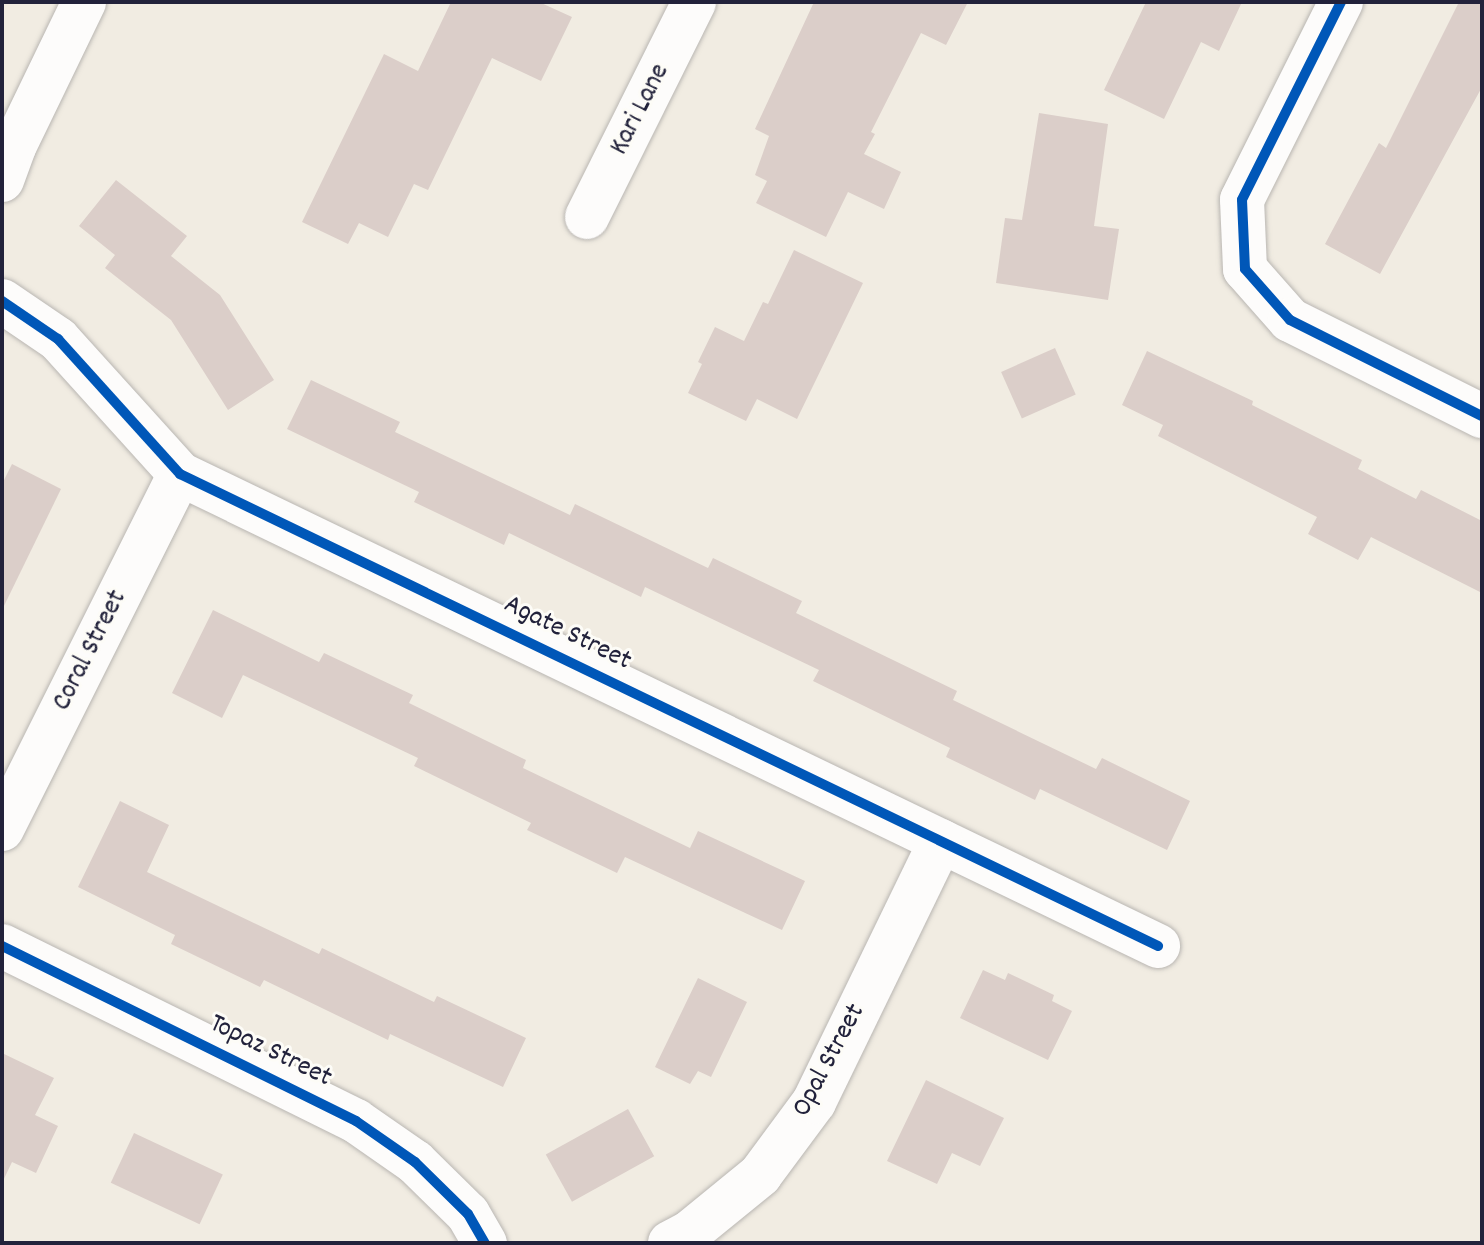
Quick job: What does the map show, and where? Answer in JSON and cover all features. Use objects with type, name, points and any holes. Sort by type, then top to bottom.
[{"type":"street","points":[[2,180],[14,147],[84,2]]},
{"type":"street","name":"Kari Lane","points":[[587,217],[694,2]]},
{"type":"street","points":[[1341,2],[1242,200],[1245,269],[1290,320],[1482,416]]},
{"type":"street","name":"Agate Street","points":[[2,301],[58,339],[180,474],[1158,946]]},
{"type":"street","name":"Coral Street","points":[[2,829],[180,474]]},
{"type":"street","name":"Opal Street","points":[[670,1243],[689,1233],[760,1175],[814,1102],[941,841]]},
{"type":"street","name":"Topaz Street","points":[[2,946],[356,1121],[415,1162],[468,1214],[485,1243]]},
{"type":"building","points":[[451,2],[539,2],[572,17],[541,81],[492,58],[428,190],[414,184],[388,237],[359,223],[348,244],[302,222],[384,54],[418,71]]},
{"type":"building","points":[[814,2],[968,2],[946,45],[921,33],[871,132],[875,134],[864,154],[901,172],[884,209],[848,192],[826,237],[756,203],[767,181],[755,175],[769,136],[755,129]]},
{"type":"building","points":[[1146,2],[1242,2],[1219,51],[1201,42],[1164,119],[1104,90]]},
{"type":"building","points":[[1459,2],[1482,2],[1482,87],[1380,274],[1325,244],[1379,143],[1386,148]]},
{"type":"building","points":[[1039,113],[1108,124],[1094,226],[1119,229],[1108,300],[996,283],[1005,218],[1022,220]]},
{"type":"building","points":[[116,180],[187,236],[171,256],[220,295],[274,380],[228,410],[171,320],[105,268],[115,255],[79,226]]},
{"type":"building","points":[[794,250],[863,283],[797,419],[757,399],[746,421],[688,393],[702,364],[698,362],[715,327],[744,341],[763,302],[768,304]]},
{"type":"building","points":[[1055,348],[1076,395],[1022,419],[1001,372]]},
{"type":"building","points":[[1147,351],[1253,401],[1252,405],[1362,460],[1358,469],[1416,499],[1421,490],[1482,521],[1482,593],[1371,537],[1358,560],[1308,534],[1317,517],[1158,436],[1163,425],[1122,405]]},
{"type":"building","points":[[311,380],[400,422],[395,432],[570,515],[575,504],[708,568],[713,558],[802,601],[796,613],[957,691],[953,700],[1096,769],[1102,758],[1190,801],[1167,850],[1040,789],[1035,800],[946,757],[950,748],[813,681],[819,670],[645,587],[641,597],[509,533],[504,545],[414,502],[419,492],[287,429]]},
{"type":"building","points":[[12,464],[61,489],[2,610],[2,484]]},
{"type":"building","points":[[213,610],[319,662],[324,653],[413,695],[409,703],[526,760],[523,768],[690,848],[698,831],[805,881],[782,930],[625,857],[617,873],[527,830],[531,823],[414,766],[418,758],[243,675],[222,718],[172,693]]},
{"type":"building","points":[[120,801],[169,825],[147,872],[319,954],[322,948],[434,1002],[437,996],[526,1038],[503,1087],[390,1034],[388,1040],[264,980],[260,987],[171,944],[175,935],[78,887]]},
{"type":"building","points":[[983,970],[1005,980],[1008,973],[1054,995],[1052,1001],[1072,1011],[1048,1060],[960,1018]]},
{"type":"building","points":[[698,978],[747,1002],[711,1077],[698,1071],[690,1084],[655,1067]]},
{"type":"building","points":[[2,1053],[54,1078],[35,1115],[58,1126],[36,1173],[12,1162],[2,1183]]},
{"type":"building","points":[[926,1080],[1004,1118],[980,1166],[952,1153],[937,1184],[887,1161]]},
{"type":"building","points":[[628,1109],[654,1156],[572,1202],[546,1155]]},
{"type":"building","points":[[134,1133],[223,1174],[200,1224],[111,1183]]},
{"type":"cycle path","points":[[1341,2],[1242,200],[1245,269],[1290,320],[1482,416]]},
{"type":"cycle path","points":[[2,301],[58,339],[180,474],[1158,946]]},
{"type":"cycle path","points":[[2,946],[356,1121],[415,1162],[468,1214],[485,1243]]}]
